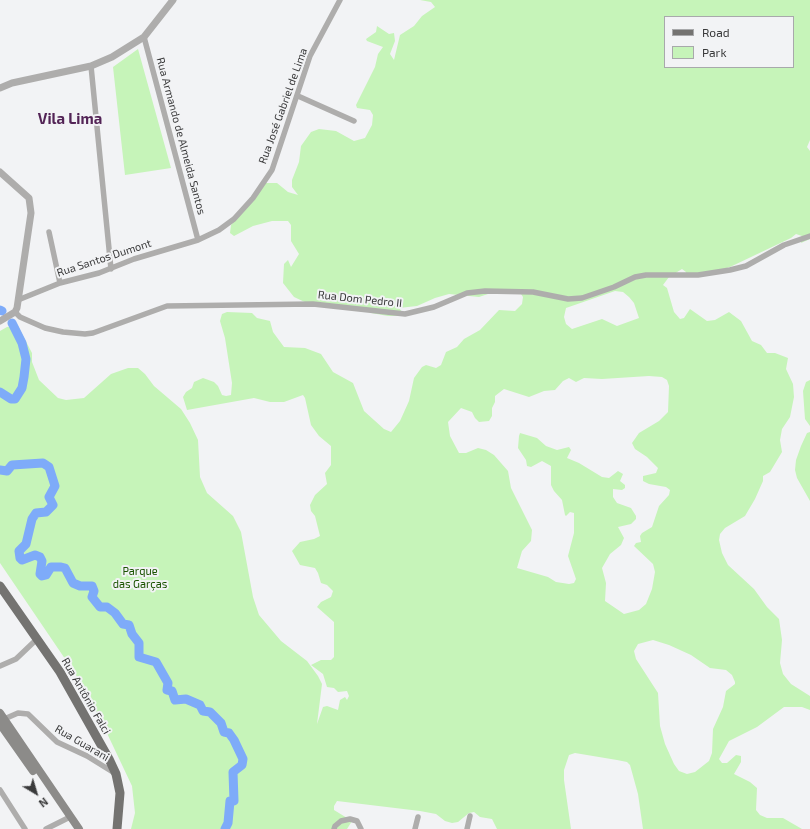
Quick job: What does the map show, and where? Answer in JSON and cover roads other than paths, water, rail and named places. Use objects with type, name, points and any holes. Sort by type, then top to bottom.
[{"type":"main road","name":"Rua Antônio Falci","points":[[0,586],[60,672],[116,774],[120,802],[117,829]]},
{"type":"main road","points":[[1,720],[68,818],[73,829]]},
{"type":"main road","points":[[68,818],[79,829]]},
{"type":"street","points":[[0,88],[12,83],[91,66],[112,57],[144,37],[173,0]]},
{"type":"street","name":"Rua José Gabriel de Lima","points":[[198,240],[218,230],[234,219],[253,198],[272,170],[298,96],[310,56],[340,0]]},
{"type":"street","name":"Rua Armando de Almeida Santos","points":[[144,37],[198,240]]},
{"type":"street","points":[[91,66],[111,269]]},
{"type":"street","points":[[298,96],[354,121]]},
{"type":"street","points":[[0,172],[25,194],[31,203],[31,213],[15,312],[0,321]]},
{"type":"street","points":[[49,232],[60,283]]},
{"type":"street","name":"Rua Dom Pedro II","points":[[15,312],[20,317],[45,328],[63,332],[85,334],[93,333],[167,306],[313,304],[406,314],[434,307],[467,293],[485,291],[533,292],[568,299],[582,298],[614,287],[635,277],[646,275],[698,275],[746,266],[772,252],[810,236]]},
{"type":"street","name":"Rua Santos Dumont","points":[[18,300],[60,283],[111,269],[141,257],[198,240]]},
{"type":"street","points":[[0,666],[16,659],[37,639]]},
{"type":"street","name":"Rua Guarani","points":[[1,720],[18,713],[28,714],[57,742],[87,756],[116,774]]},
{"type":"street","points":[[0,790],[25,829]]},
{"type":"street","points":[[467,829],[470,816]]},
{"type":"street","points":[[415,829],[418,817]]},
{"type":"street","points":[[46,829],[68,818]]},
{"type":"street","points":[[334,829],[334,826],[341,821],[350,818],[357,821],[361,829]]},
{"type":"waterway","points":[[0,392],[11,399],[15,399],[22,388],[24,377],[26,359],[22,343],[12,323]]},
{"type":"waterway","points":[[0,470],[7,471],[12,465],[43,463],[49,467],[55,486],[49,497],[53,505],[46,512],[36,513],[32,519],[26,544],[19,551],[20,558],[22,560],[35,555],[40,557],[42,561],[40,574],[42,576],[46,575],[51,567],[61,567],[65,568],[73,583],[80,586],[92,586],[94,591],[92,597],[100,607],[107,607],[115,613],[123,624],[129,625],[132,634],[139,643],[139,657],[156,662],[168,683],[167,690],[172,691],[175,700],[186,699],[200,705],[203,711],[210,712],[221,723],[224,732],[229,733],[234,740],[243,759],[242,765],[233,772],[234,801],[230,801],[228,823],[225,829]]},
{"type":"district","name":"Vila Lima","points":[[70,119]]},
{"type":"park label","name":"Parque das Garças","points":[[140,577]]}]
